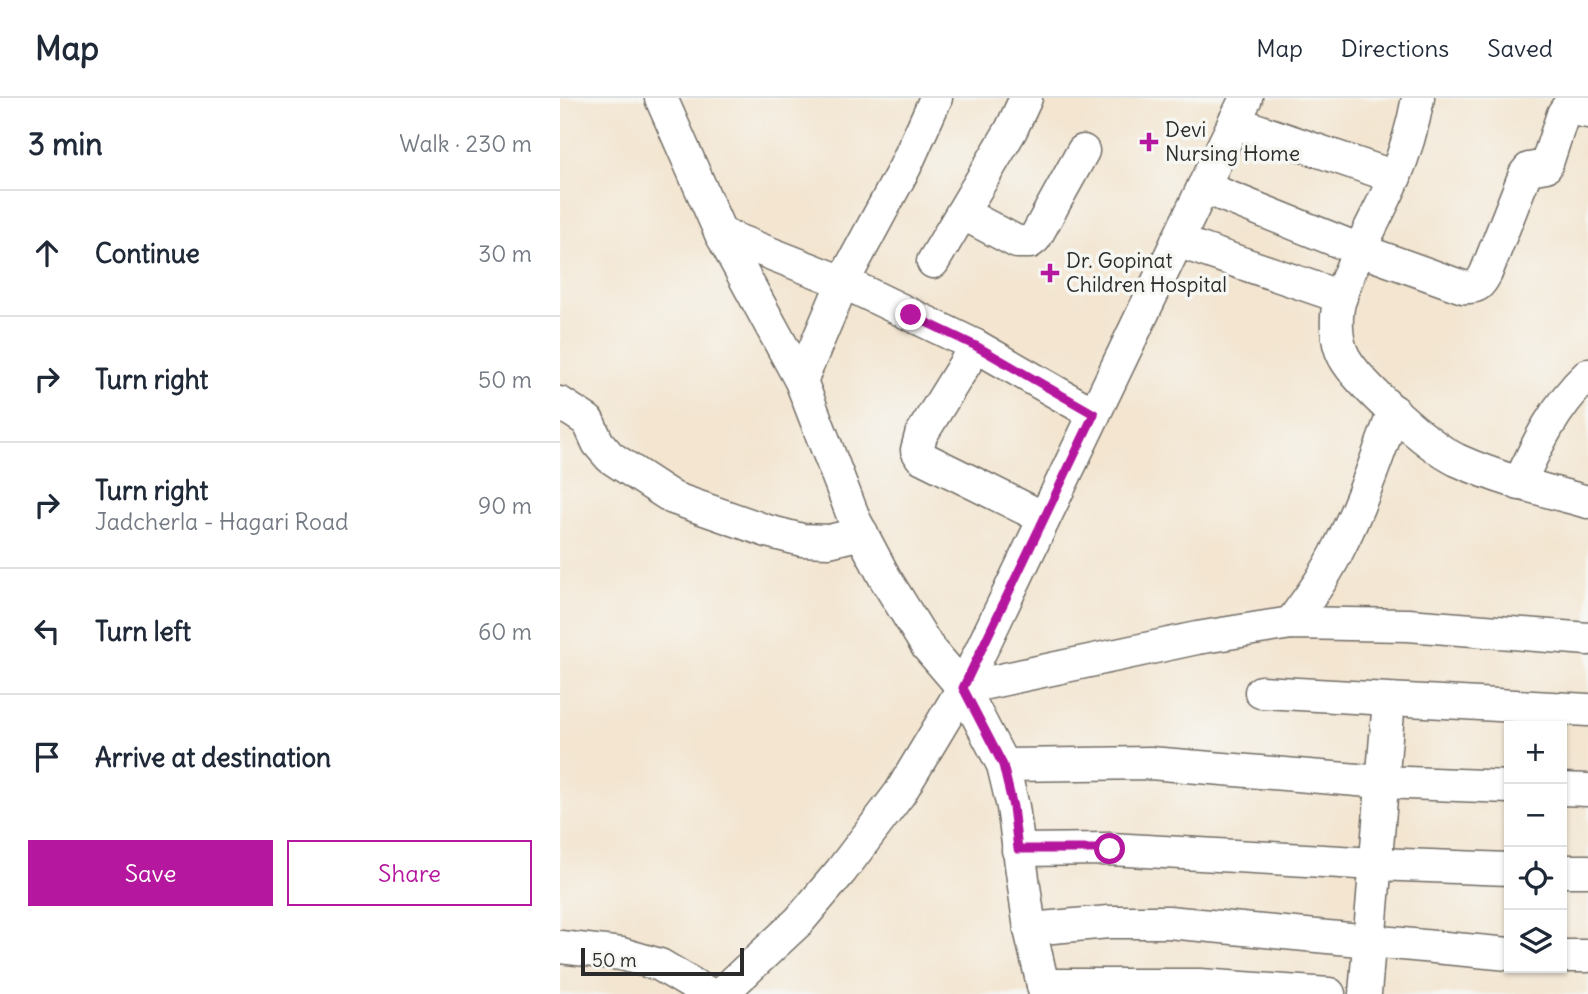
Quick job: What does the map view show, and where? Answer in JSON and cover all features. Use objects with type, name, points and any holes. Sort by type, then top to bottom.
[{"type":"street","points":[[661,98],[721,234],[801,381],[862,533],[885,578],[927,646],[963,688],[1003,765],[1013,807],[1030,929],[1044,990],[1200,985],[1329,994]]},
{"type":"street","points":[[801,381],[843,282],[905,167],[936,98]]},
{"type":"street","points":[[933,262],[1011,130],[1026,98]]},
{"type":"street","points":[[1418,98],[1413,126],[1395,177],[1340,297],[1337,326],[1343,355],[1357,377],[1412,427],[1454,458],[1519,484],[1588,502]]},
{"type":"street","points":[[1203,187],[1360,250],[1463,287],[1473,288],[1480,285],[1525,174],[1534,167],[1546,166],[1563,114],[1567,108],[1588,112]]},
{"type":"street","points":[[560,947],[622,954],[660,965],[723,993],[799,921],[841,871],[900,793],[963,688],[1240,110],[1395,177]]},
{"type":"street","points":[[962,212],[1017,242],[1030,242],[1035,238],[1083,150]]},
{"type":"street","points":[[721,234],[843,282],[976,346],[1094,414]]},
{"type":"street","points":[[1177,241],[1340,297]]},
{"type":"street","points":[[976,346],[921,435],[917,450],[921,457],[1044,518]]},
{"type":"street","points":[[1519,484],[1538,440],[1553,417],[1588,375]]},
{"type":"street","points":[[560,403],[588,421],[598,443],[610,457],[673,498],[767,531],[802,540],[829,541],[862,533]]},
{"type":"street","points":[[1291,623],[1340,548],[1360,506],[1394,411]]},
{"type":"street","points":[[963,688],[1198,638],[1291,623],[1408,625],[1588,639]]},
{"type":"street","points":[[1261,692],[1588,710]]},
{"type":"street","points":[[1365,994],[1389,699]]},
{"type":"street","points":[[1003,765],[1150,763],[1382,782],[1504,787]]},
{"type":"street","points":[[1567,789],[1588,790]]},
{"type":"street","points":[[1018,849],[1110,849],[1504,869]]},
{"type":"street","points":[[1567,871],[1588,872]]},
{"type":"street","points":[[1030,929],[1109,922],[1168,922],[1276,930],[1504,954]]},
{"type":"street","points":[[1567,956],[1588,956]]},
{"type":"place","name":"Devi Nursing Home","points":[[1149,142]]},
{"type":"place","name":"Dr. Gopinat Children Hospital","points":[[1050,273]]},
{"type":"route","points":[[911,315],[976,346],[1094,414],[963,688],[1003,765],[1013,807],[1018,849],[1110,849]]}]
